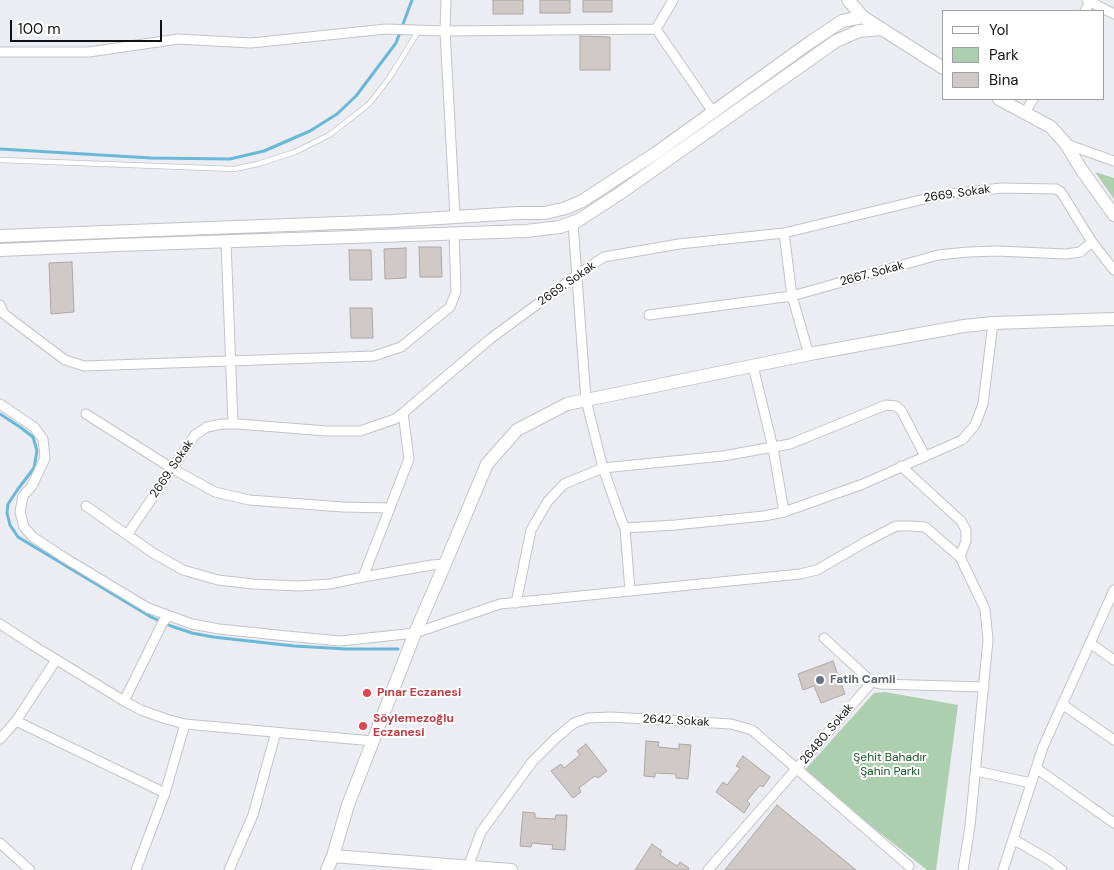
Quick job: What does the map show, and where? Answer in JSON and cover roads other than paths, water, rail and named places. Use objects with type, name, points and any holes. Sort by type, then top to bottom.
[{"type":"street","points":[[446,0],[444,31],[455,217]]},
{"type":"street","points":[[656,29],[673,0]]},
{"type":"street","points":[[851,1],[863,17],[942,67]]},
{"type":"street","points":[[1090,1],[1114,14]]},
{"type":"street","points":[[0,236],[393,221],[545,213],[566,208],[582,201],[656,153],[812,41],[842,22],[863,17]]},
{"type":"street","points":[[0,52],[88,52],[178,39],[251,43],[386,29],[444,31],[656,29]]},
{"type":"street","points":[[656,29],[713,112]]},
{"type":"street","points":[[0,250],[526,231],[560,227],[579,220],[619,194],[836,41],[859,32],[882,29]]},
{"type":"street","points":[[1001,100],[1051,127],[1066,144],[1114,215]]},
{"type":"street","points":[[1025,113],[1032,100]]},
{"type":"street","points":[[1066,144],[1114,162]]},
{"type":"street","name":"2669. Sokak","points":[[127,536],[195,435],[207,427],[233,424],[327,431],[360,431],[395,418],[490,339],[577,275],[604,258],[679,244],[784,233],[941,194],[1001,188],[1056,189],[1061,192],[1092,242],[1114,270]]},
{"type":"street","points":[[573,223],[586,400],[603,468],[620,519],[625,528],[630,591]]},
{"type":"street","points":[[0,305],[4,314],[65,360],[84,366],[374,356],[401,347],[450,307],[456,292],[454,233]]},
{"type":"street","points":[[784,233],[792,296],[809,354]]},
{"type":"street","points":[[226,241],[233,424]]},
{"type":"street","name":"2667. Sokak","points":[[649,315],[792,296],[938,255],[997,251],[1066,254],[1080,252],[1092,242]]},
{"type":"street","points":[[327,870],[348,805],[415,632],[487,464],[517,430],[567,404],[809,354],[964,326],[993,323],[1114,319]]},
{"type":"street","points":[[625,528],[675,525],[764,516],[784,512],[863,484],[962,440],[975,425],[983,404],[993,323]]},
{"type":"street","points":[[753,366],[772,448],[784,512]]},
{"type":"street","points":[[0,404],[34,427],[43,439],[45,458],[32,486],[23,496],[20,512],[24,528],[33,537],[73,563],[148,608],[192,624],[219,629],[340,641],[415,632],[500,604],[800,574],[817,570],[896,526],[925,527],[960,557],[985,609],[988,640],[976,772],[963,870]]},
{"type":"street","points":[[516,603],[531,530],[548,501],[564,484],[603,468],[723,456],[772,448],[790,444],[886,406],[896,406],[901,410],[925,456]]},
{"type":"street","points":[[363,577],[409,459],[403,413]]},
{"type":"street","points":[[86,414],[173,469],[215,492],[249,500],[342,507],[389,508]]},
{"type":"street","points":[[901,466],[961,521],[966,530],[966,541],[960,557]]},
{"type":"street","points":[[86,506],[127,536],[183,570],[218,580],[299,586],[330,584],[445,564]]},
{"type":"street","points":[[1003,870],[1043,747],[1114,590]]},
{"type":"street","points":[[124,701],[163,622],[169,616]]},
{"type":"street","points":[[0,624],[124,701],[142,710],[186,724],[373,741]]},
{"type":"street","points":[[824,638],[872,682],[880,684],[984,687]]},
{"type":"street","points":[[1090,643],[1114,660]]},
{"type":"street","points":[[0,739],[16,721],[56,660]]},
{"type":"street","name":"26480. Sokak","points":[[708,870],[872,682]]},
{"type":"street","points":[[1062,704],[1114,740]]},
{"type":"street","name":"2642. Sokak","points":[[468,867],[480,832],[532,762],[555,738],[574,723],[588,718],[611,717],[731,724],[752,730],[909,866]]},
{"type":"street","points":[[16,721],[165,793]]},
{"type":"street","points":[[136,870],[165,793],[186,724]]},
{"type":"street","points":[[229,870],[253,815],[276,732]]},
{"type":"street","points":[[1036,768],[1114,823]]},
{"type":"street","points":[[976,772],[1032,783]]},
{"type":"street","points":[[1013,839],[1049,860],[1062,870]]},
{"type":"street","points":[[0,843],[30,870]]},
{"type":"street","points":[[333,856],[511,870]]},
{"type":"lane","points":[[0,160],[234,169],[258,164],[295,152],[332,134],[370,103],[390,77],[418,30]]},
{"type":"waterway","points":[[0,149],[151,158],[230,159],[264,151],[310,131],[337,114],[356,96],[396,43],[412,0]]},
{"type":"waterway","points":[[0,414],[33,437],[37,451],[34,468],[8,504],[7,513],[10,525],[18,537],[151,617],[192,633],[213,637],[294,646],[398,649]]},
{"type":"place","name":"Fatih Camii","points":[[820,680]]},
{"type":"place","name":"Pınar Eczanesi","points":[[367,693]]},
{"type":"place","name":"Söylemezoğlu Eczanesi","points":[[363,726]]},
{"type":"park label","name":"Şehit Bahadır Şahin Parkı","points":[[890,765]]}]
